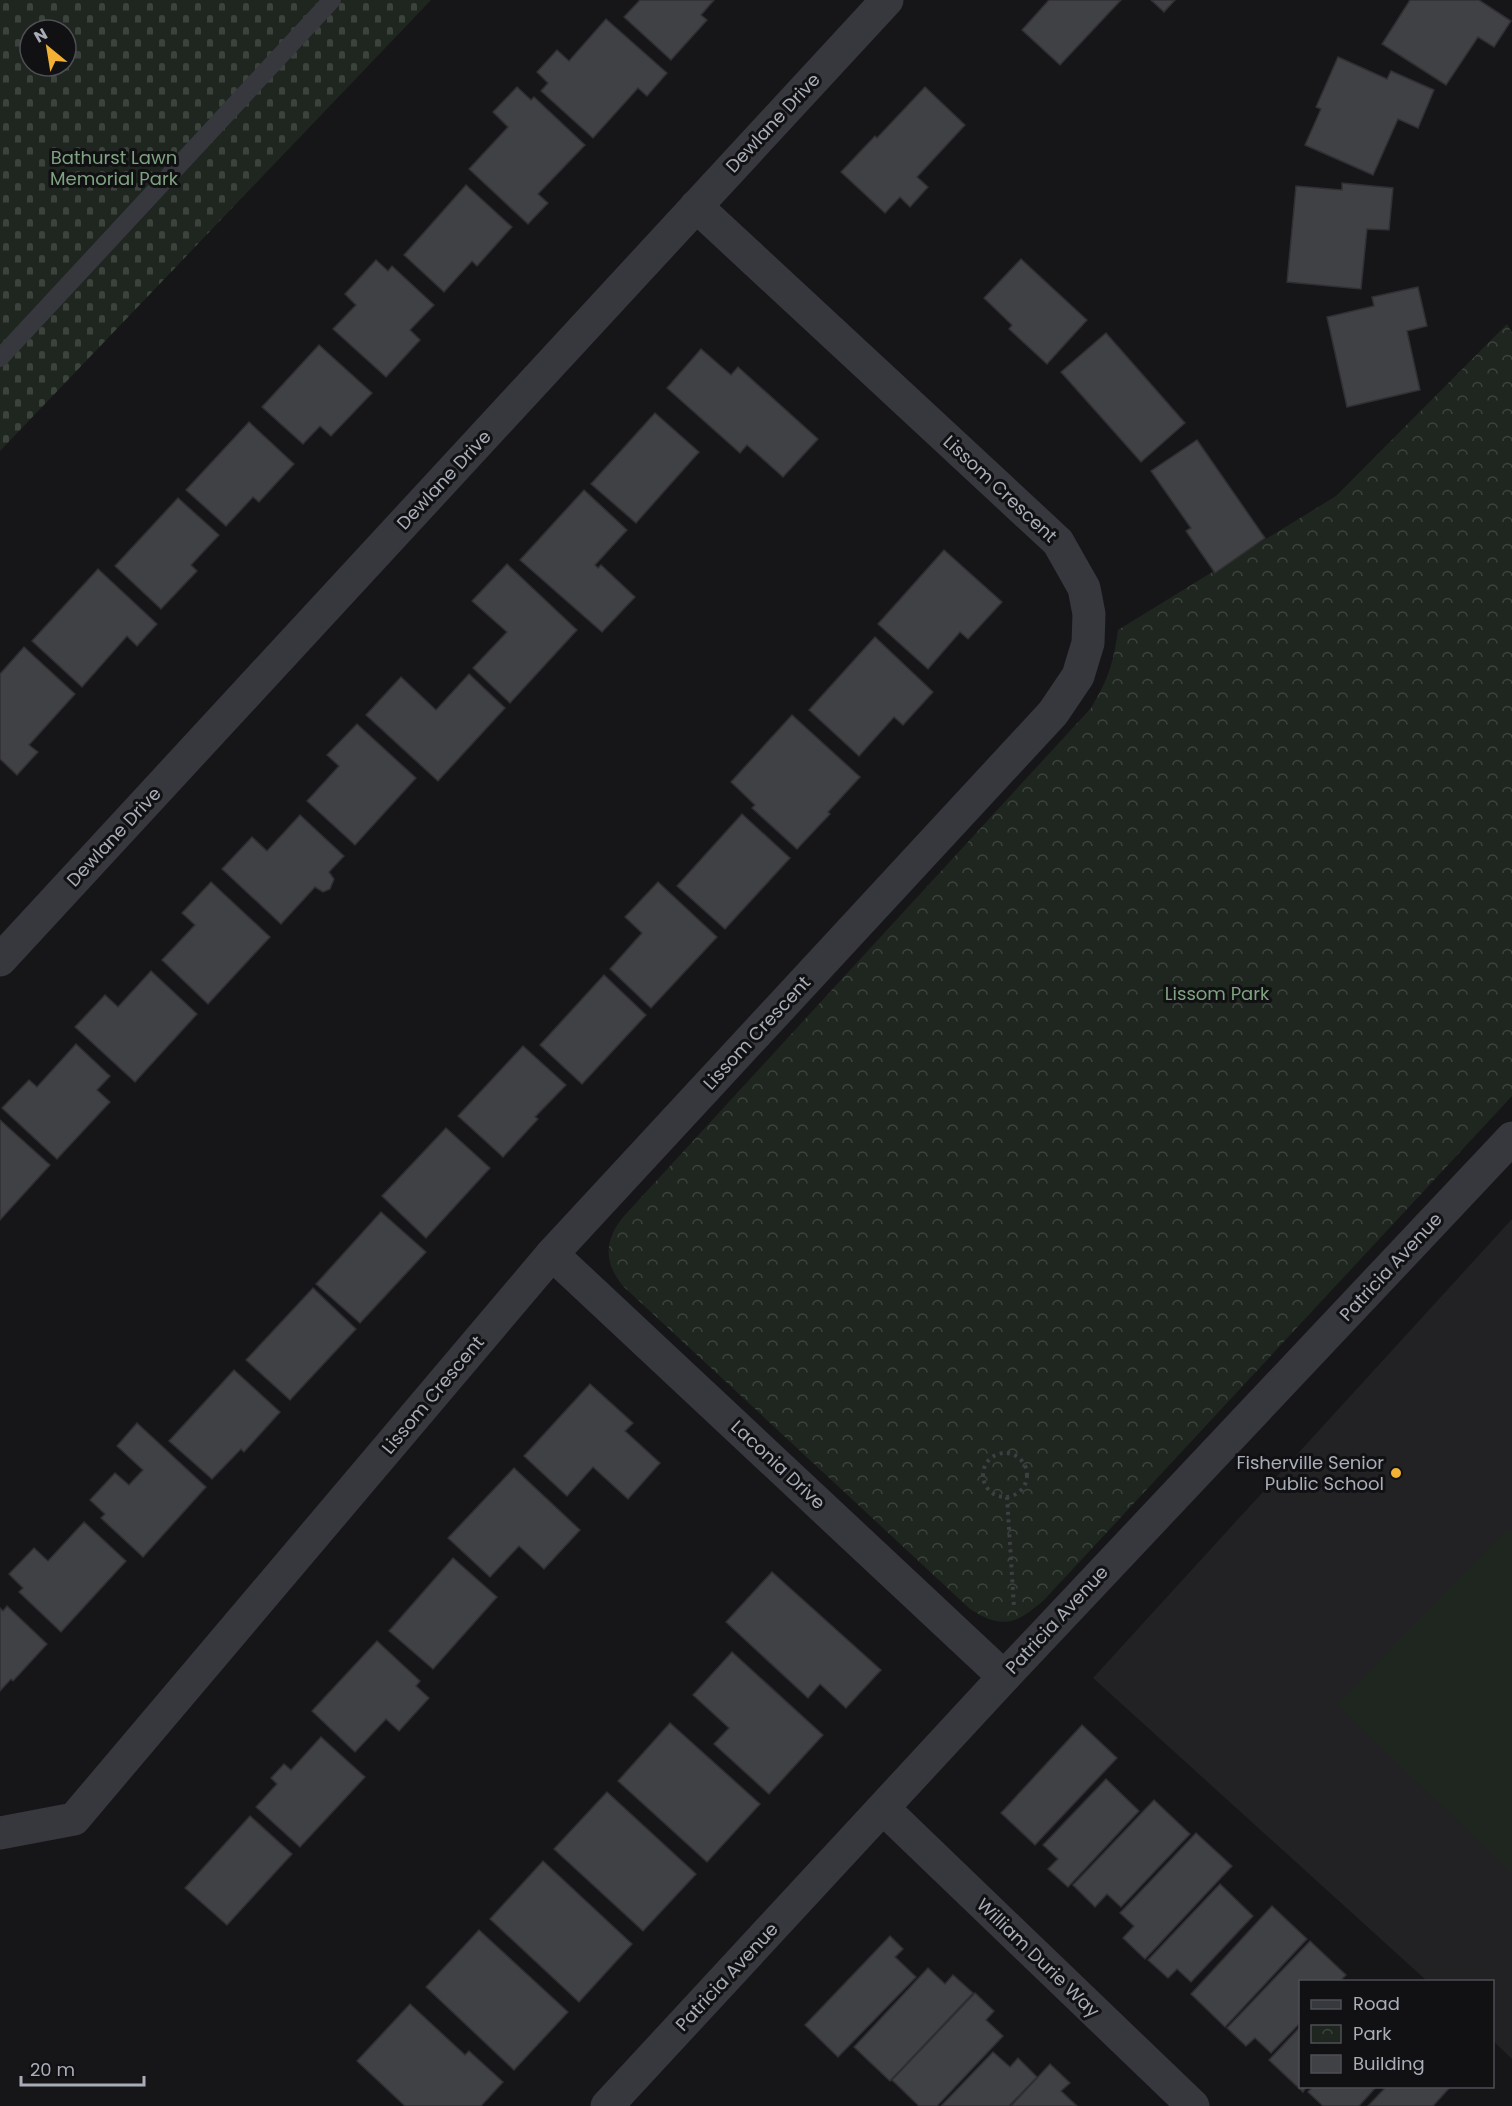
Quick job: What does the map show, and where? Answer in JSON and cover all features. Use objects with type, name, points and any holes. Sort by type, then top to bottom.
[{"type":"street","name":"Dewlane Drive","points":[[0,960],[887,0]]},
{"type":"street","name":"Lissom Crescent","points":[[0,1833],[74,1820],[552,1254],[1053,713],[1078,676],[1088,643],[1089,614],[1084,588],[1058,543],[696,206]]},
{"type":"street","name":"Patricia Avenue","points":[[607,2106],[1004,1677],[1512,1138]]},
{"type":"street","name":"Laconia Drive","points":[[552,1254],[1004,1677]]},
{"type":"street","name":"William Durie Way","points":[[884,1809],[1193,2106]]},
{"type":"lane","points":[[0,358],[332,0]]},
{"type":"path","points":[[1004,1453],[1018,1457],[1027,1472],[1024,1487],[1019,1493],[1007,1497],[992,1494],[984,1482],[983,1473],[990,1459],[1004,1453]]},
{"type":"path","points":[[1007,1497],[1014,1607]]},
{"type":"shaded area","name":"Fisherville Senior Public School","points":[[1512,1219],[1512,2059],[1494,2042],[1494,1980],[1426,1980],[1093,1678]]},
{"type":"green space","name":"Bathurst Lawn Memorial Park","points":[[0,0],[431,0],[0,451]]},
{"type":"green space","name":"Lissom Park","points":[[1507,324],[1512,333],[1512,1096],[1044,1600],[1017,1619],[1001,1622],[982,1616],[970,1609],[624,1287],[609,1260],[613,1234],[624,1216],[1091,708],[1109,670],[1118,630],[1336,496]]},
{"type":"green space","points":[[1507,1529],[1512,1533],[1512,1873],[1337,1705]]},
{"type":"building","points":[[640,0],[714,0],[701,15],[707,20],[671,60],[624,17]]},
{"type":"building","points":[[1049,0],[1121,0],[1060,65],[1022,30]]},
{"type":"building","points":[[1151,0],[1175,0],[1164,12]]},
{"type":"building","points":[[1410,0],[1479,0],[1511,21],[1494,47],[1478,37],[1446,85],[1382,44]]},
{"type":"building","points":[[606,19],[667,73],[647,96],[638,88],[593,138],[541,91],[548,83],[537,72],[557,50],[569,61]]},
{"type":"building","points":[[1338,57],[1387,79],[1391,71],[1434,90],[1418,128],[1398,119],[1373,175],[1305,145],[1321,109],[1316,107]]},
{"type":"building","points":[[517,87],[531,100],[534,97],[585,145],[538,194],[548,203],[528,224],[469,169],[508,127],[493,112]]},
{"type":"building","points":[[925,87],[965,125],[917,177],[928,187],[910,207],[900,197],[885,213],[841,172]]},
{"type":"building","points":[[1342,183],[1393,188],[1389,230],[1367,229],[1361,289],[1287,282],[1296,186],[1342,190]]},
{"type":"building","points":[[466,185],[512,227],[477,266],[472,261],[444,292],[404,255]]},
{"type":"building","points":[[1021,259],[1087,320],[1047,364],[1009,329],[1012,325],[984,298]]},
{"type":"building","points":[[376,260],[388,271],[392,266],[434,305],[410,330],[420,340],[386,377],[333,329],[356,305],[345,294]]},
{"type":"building","points":[[1418,287],[1427,326],[1407,331],[1420,390],[1347,407],[1327,317],[1374,306],[1372,297]]},
{"type":"building","points":[[1106,333],[1185,423],[1141,462],[1061,372]]},
{"type":"building","points":[[319,345],[372,393],[331,436],[320,426],[303,444],[262,407]]},
{"type":"building","points":[[701,349],[731,375],[738,367],[818,439],[783,477],[747,445],[740,453],[667,388]]},
{"type":"building","points":[[655,413],[699,452],[636,523],[591,484]]},
{"type":"building","points":[[249,422],[294,464],[259,502],[253,497],[226,526],[186,490]]},
{"type":"building","points":[[1197,440],[1265,538],[1215,573],[1186,531],[1191,528],[1151,471]]},
{"type":"building","points":[[584,490],[627,530],[595,565],[598,568],[601,565],[635,597],[602,632],[520,560]]},
{"type":"building","points":[[178,498],[219,535],[191,565],[197,571],[161,609],[115,566]]},
{"type":"building","points":[[944,550],[1002,602],[968,639],[960,632],[928,669],[878,624]]},
{"type":"building","points":[[507,564],[577,630],[510,703],[473,668],[507,632],[472,601]]},
{"type":"building","points":[[98,569],[157,624],[137,646],[127,636],[82,687],[32,641]]},
{"type":"building","points":[[875,637],[933,692],[903,725],[894,717],[859,756],[809,710]]},
{"type":"building","points":[[24,647],[75,694],[29,745],[38,752],[17,775],[0,759],[0,674]]},
{"type":"building","points":[[469,674],[505,708],[438,781],[366,715],[401,677],[436,710]]},
{"type":"building","points":[[792,715],[860,777],[797,849],[752,808],[755,805],[731,782]]},
{"type":"building","points":[[357,724],[416,778],[355,845],[307,801],[339,766],[327,755]]},
{"type":"building","points":[[742,814],[790,858],[725,929],[677,886]]},
{"type":"building","points":[[300,815],[344,856],[329,872],[334,879],[330,889],[323,892],[315,887],[281,924],[222,869],[252,837],[267,851]]},
{"type":"building","points":[[211,882],[270,937],[208,1004],[162,960],[195,925],[182,913]]},
{"type":"building","points":[[658,882],[717,937],[651,1008],[610,969],[642,933],[625,917]]},
{"type":"building","points":[[151,971],[197,1014],[135,1082],[75,1027],[105,995],[118,1007]]},
{"type":"building","points":[[604,975],[646,1015],[582,1084],[540,1045]]},
{"type":"building","points":[[76,1044],[110,1076],[97,1090],[110,1102],[57,1159],[2,1108],[29,1080],[37,1087]]},
{"type":"building","points":[[523,1046],[566,1085],[535,1117],[538,1119],[503,1157],[458,1116]]},
{"type":"building","points":[[0,1120],[50,1165],[0,1220]]},
{"type":"building","points":[[446,1128],[490,1168],[426,1238],[382,1196]]},
{"type":"building","points":[[381,1212],[426,1252],[360,1323],[316,1284]]},
{"type":"building","points":[[313,1288],[356,1329],[290,1400],[246,1360]]},
{"type":"building","points":[[234,1370],[280,1412],[244,1452],[241,1449],[212,1479],[169,1441]]},
{"type":"building","points":[[590,1384],[633,1423],[625,1431],[660,1463],[628,1499],[593,1467],[567,1496],[524,1456]]},
{"type":"building","points":[[137,1423],[206,1487],[143,1557],[101,1518],[105,1514],[90,1500],[115,1473],[129,1485],[143,1470],[117,1446]]},
{"type":"building","points":[[514,1468],[580,1530],[544,1569],[519,1546],[490,1577],[448,1538]]},
{"type":"building","points":[[84,1522],[126,1561],[61,1632],[19,1592],[23,1588],[9,1574],[34,1548],[48,1561]]},
{"type":"building","points":[[453,1558],[497,1597],[433,1669],[389,1631]]},
{"type":"building","points":[[772,1572],[881,1670],[846,1708],[820,1684],[808,1698],[726,1622]]},
{"type":"building","points":[[7,1606],[47,1644],[13,1681],[11,1679],[0,1691],[0,1608],[3,1611]]},
{"type":"building","points":[[377,1641],[420,1681],[416,1686],[429,1698],[399,1731],[386,1719],[355,1752],[312,1711]]},
{"type":"building","points":[[732,1652],[823,1735],[769,1794],[714,1744],[729,1728],[693,1695]]},
{"type":"building","points":[[670,1723],[760,1804],[707,1862],[618,1781]]},
{"type":"building","points":[[1082,1725],[1117,1758],[1035,1845],[1001,1813]]},
{"type":"building","points":[[321,1737],[365,1777],[300,1847],[256,1807],[277,1784],[271,1778],[284,1764],[291,1770]]},
{"type":"building","points":[[1106,1779],[1139,1811],[1068,1887],[1048,1869],[1058,1859],[1043,1845]]},
{"type":"building","points":[[607,1792],[696,1874],[643,1931],[554,1849]]},
{"type":"building","points":[[1154,1800],[1190,1834],[1121,1907],[1107,1894],[1095,1907],[1073,1885]]},
{"type":"building","points":[[250,1816],[292,1854],[227,1925],[185,1888]]},
{"type":"building","points":[[1196,1833],[1232,1866],[1145,1959],[1123,1938],[1134,1926],[1120,1913]]},
{"type":"building","points":[[543,1861],[632,1944],[579,2002],[490,1919]]},
{"type":"building","points":[[1220,1884],[1253,1916],[1191,1982],[1177,1969],[1168,1978],[1148,1960]]},
{"type":"building","points":[[1272,1906],[1307,1939],[1225,2027],[1191,1994]]},
{"type":"building","points":[[479,1930],[568,2012],[514,2070],[426,1987]]},
{"type":"building","points":[[890,1936],[903,1949],[895,1957],[916,1977],[838,2057],[805,2025]]},
{"type":"building","points":[[1310,1941],[1346,1975],[1341,1980],[1299,1980],[1299,2024],[1271,2053],[1255,2038],[1246,2046],[1227,2028]]},
{"type":"building","points":[[928,1968],[945,1984],[953,1975],[973,1993],[890,2081],[854,2047]]},
{"type":"building","points":[[975,1993],[994,2011],[986,2020],[1003,2036],[937,2106],[919,2106],[892,2080]]},
{"type":"building","points":[[410,2004],[465,2055],[469,2051],[503,2082],[481,2106],[405,2106],[357,2061]]},
{"type":"building","points":[[1299,2028],[1299,2088],[1306,2088],[1303,2092],[1269,2060]]},
{"type":"building","points":[[993,2052],[1010,2067],[1018,2058],[1037,2077],[1009,2106],[941,2106]]},
{"type":"building","points":[[1050,2064],[1070,2083],[1061,2091],[1077,2106],[1011,2106]]},
{"type":"building","points":[[1311,2088],[1375,2088],[1359,2106],[1323,2106],[1308,2092]]},
{"type":"building","points":[[1385,2088],[1449,2088],[1433,2106],[1368,2106]]},
{"type":"place","name":"Fisherville Senior Public School","points":[[1396,1473]]}]
